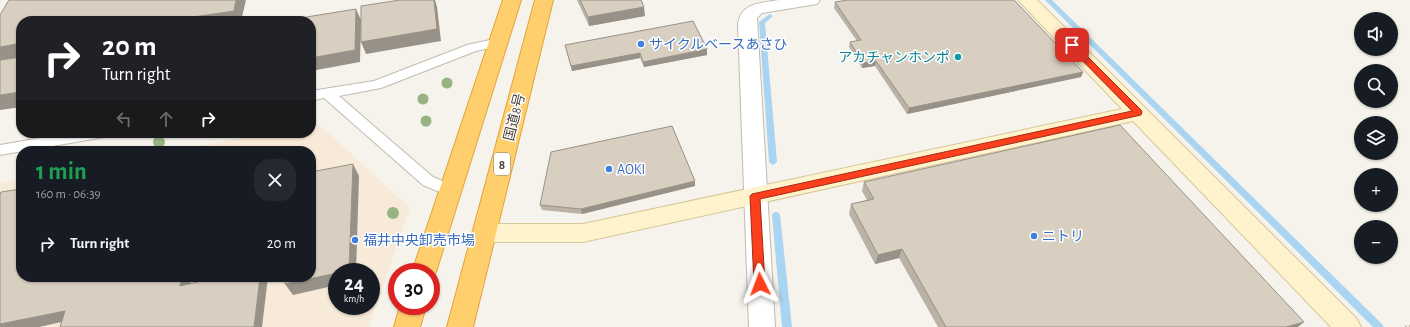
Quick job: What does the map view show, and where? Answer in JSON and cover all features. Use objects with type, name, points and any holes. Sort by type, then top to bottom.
[{"type":"highway","points":[[427,263],[449,190],[512,0]]},
{"type":"highway","name":"国道8号","points":[[460,327],[544,0]]},
{"type":"highway","points":[[407,327],[410,315]]},
{"type":"street","points":[[762,327],[747,24],[748,16],[757,9],[811,0]]},
{"type":"street","points":[[1027,0],[1348,327]]},
{"type":"street","points":[[484,233],[583,234],[1138,112]]},
{"type":"lane","points":[[316,95],[376,85],[472,48],[499,42]]},
{"type":"lane","points":[[327,93],[428,181],[449,190]]},
{"type":"lane","points":[[23,146],[70,138]]},
{"type":"lane","points":[[0,150],[16,147]]},
{"type":"path","points":[[1405,327],[1410,326]]},
{"type":"shaded area","name":"福井中央卸売市場","points":[[316,126],[321,126],[410,208],[391,263],[388,263],[388,272],[380,295],[380,263],[328,263],[328,315],[373,315],[369,327],[0,327],[0,183],[16,180],[16,282],[316,282],[316,146],[198,146],[242,138],[316,138]]},
{"type":"building","points":[[9,0],[236,0],[234,11],[200,16],[16,16],[16,44],[0,47],[0,15]]},
{"type":"building","points":[[400,0],[434,0],[437,29],[361,42],[361,6]]},
{"type":"building","points":[[580,0],[641,0],[644,7],[588,17]]},
{"type":"building","name":"アカチャンホンポ","points":[[848,0],[1014,0],[1083,72],[909,108],[876,61],[863,63],[850,42],[861,40],[835,2]]},
{"type":"building","points":[[356,9],[355,50],[316,57],[316,16],[313,16]]},
{"type":"building","points":[[693,21],[707,49],[643,62],[640,53],[571,66],[565,45]]},
{"type":"building","points":[[16,58],[16,93],[0,95],[0,60]]},
{"type":"building","name":"ニトリ","points":[[1120,125],[1304,322],[1286,327],[946,327],[902,249],[878,255],[851,204],[874,199],[864,182]]},
{"type":"building","points":[[672,126],[695,181],[581,209],[540,205],[551,152]]},
{"type":"building","points":[[353,164],[349,263],[328,263],[328,275],[316,277],[316,171]]},
{"type":"building","points":[[16,190],[16,282],[181,282],[180,286],[197,282],[259,282],[254,327],[60,327],[65,311],[0,324],[1,192]]},
{"type":"waterway","points":[[1048,0],[1379,327]]},
{"type":"waterway","points":[[770,16],[762,22],[773,162]]},
{"type":"waterway","points":[[776,215],[787,327]]},
{"type":"place","name":"サイクルベースあさひ","points":[[641,44]]},
{"type":"place","name":"アカチャンホンポ","points":[[958,57]]},
{"type":"place","name":"AOKI","points":[[609,169]]},
{"type":"place","name":"ニトリ","points":[[1034,236]]},
{"type":"place","name":"福井中央卸売市場","points":[[355,240]]},
{"type":"route","points":[[760,284],[755,196],[1138,112],[1072,45]]}]
